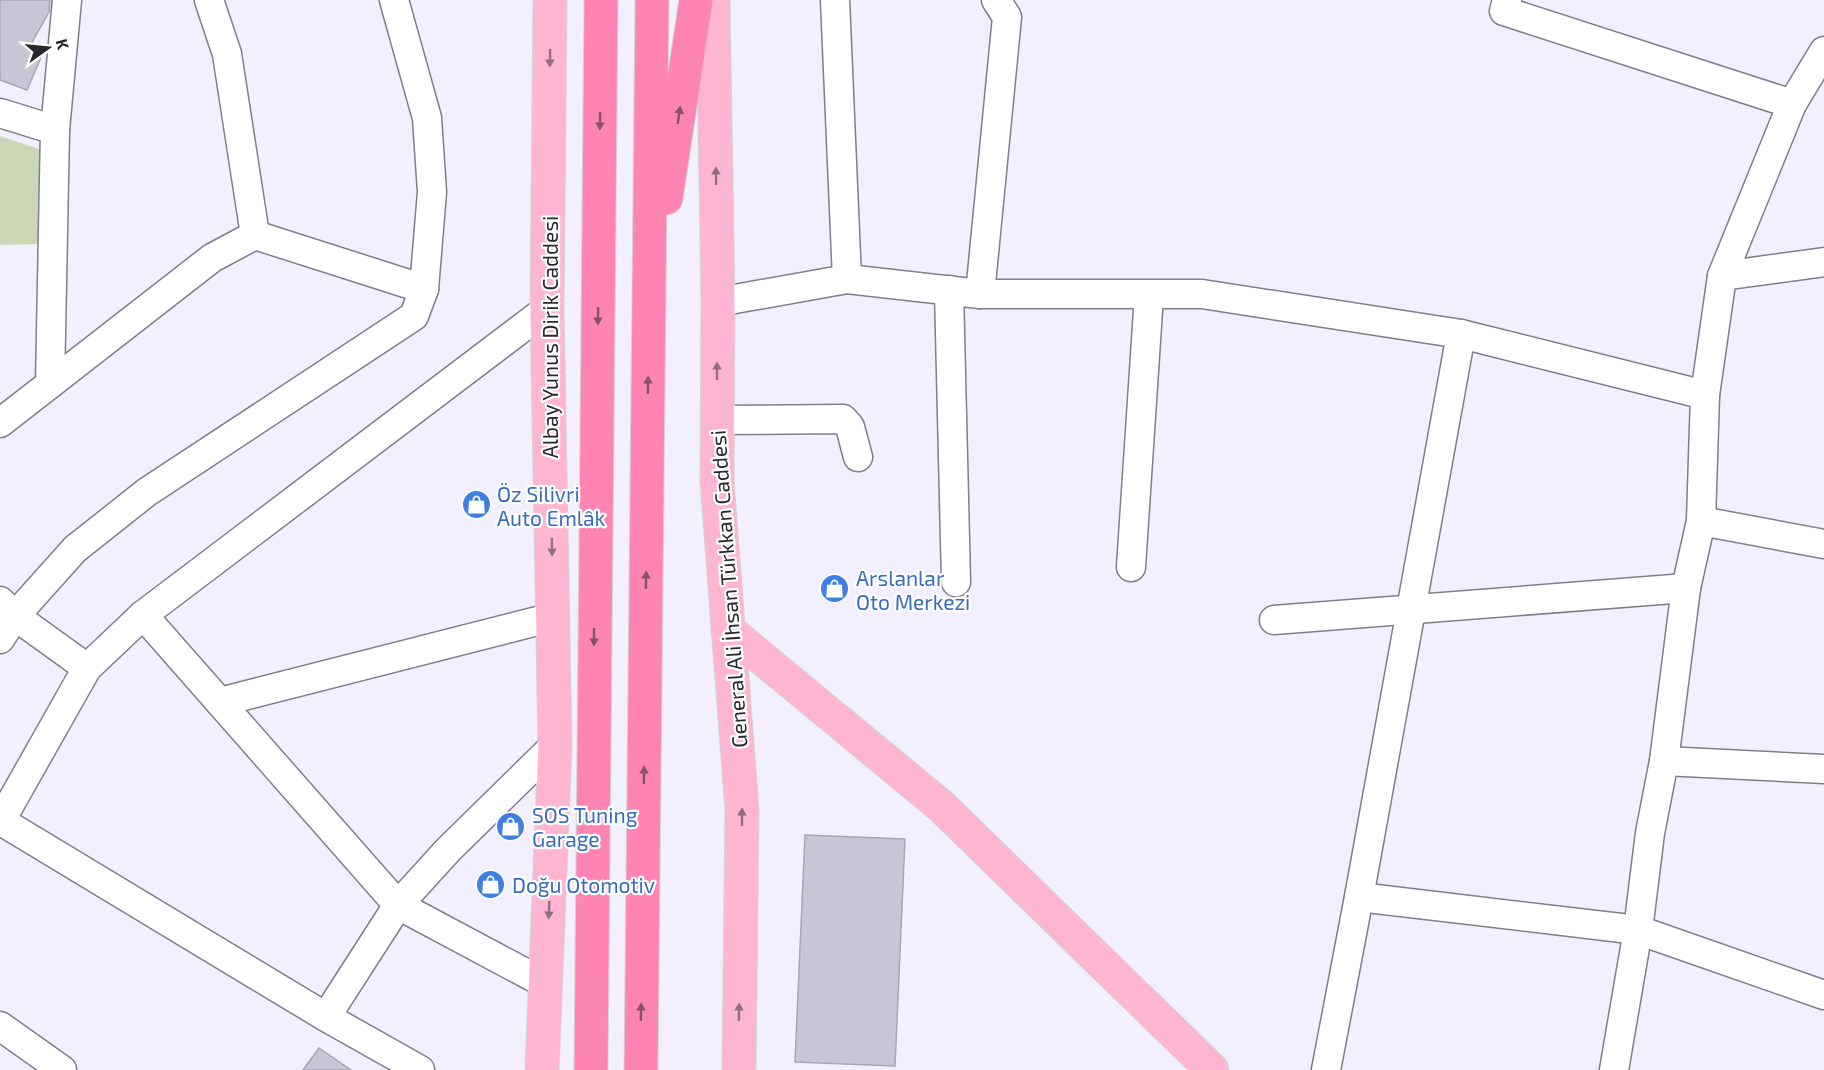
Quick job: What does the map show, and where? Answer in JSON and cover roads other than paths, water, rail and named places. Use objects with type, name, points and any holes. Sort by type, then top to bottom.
[{"type":"highway","points":[[591,1070],[601,0]]},
{"type":"highway","points":[[640,1070],[652,0]]},
{"type":"highway","points":[[649,297],[671,172],[696,0]]},
{"type":"main road","name":"Albay Yunus Dirik Caddesi","points":[[542,1070],[555,745],[547,309],[550,0]]},
{"type":"main road","name":"General Ali İhsan Türkkan Caddesi","points":[[713,0],[718,302],[717,481],[742,810],[739,1070]]},
{"type":"main road","points":[[728,630],[941,806],[1212,1070]]},
{"type":"street","points":[[50,384],[55,130],[67,0]]},
{"type":"street","points":[[209,0],[227,54],[255,235]]},
{"type":"street","points":[[0,639],[8,608],[75,549],[147,492],[414,316],[424,290],[432,192],[427,118],[394,0]]},
{"type":"street","points":[[834,0],[847,279]]},
{"type":"street","points":[[980,294],[1007,17],[996,0]]},
{"type":"street","points":[[1507,0],[1504,11],[1792,104]]},
{"type":"street","points":[[1614,1070],[1638,930],[1650,833],[1664,761],[1686,588],[1701,521],[1705,395],[1722,276],[1792,104],[1824,51]]},
{"type":"street","points":[[0,114],[55,130]]},
{"type":"street","points":[[0,423],[212,258],[255,235],[424,290]]},
{"type":"street","points":[[1722,276],[1824,262]]},
{"type":"street","points":[[718,302],[847,279],[980,294],[1202,294],[1461,334],[1705,395]]},
{"type":"street","points":[[949,290],[956,582]]},
{"type":"street","points":[[1131,567],[1149,295]]},
{"type":"street","points":[[420,1070],[326,1017],[0,821],[87,668],[143,615],[547,309]]},
{"type":"street","points":[[1326,1070],[1461,334]]},
{"type":"street","points":[[717,420],[843,419],[850,427],[858,457]]},
{"type":"street","points":[[1701,521],[1824,544]]},
{"type":"street","points":[[1274,620],[1686,588]]},
{"type":"street","points":[[8,608],[87,668]]},
{"type":"street","points":[[143,615],[398,905],[546,984]]},
{"type":"street","points":[[220,702],[553,617]]},
{"type":"street","points":[[326,1017],[398,905],[448,850],[555,745]]},
{"type":"street","points":[[1664,761],[1824,769]]},
{"type":"street","points":[[1359,897],[1638,930],[1824,995]]},
{"type":"street","points":[[0,1026],[62,1070]]},
{"type":"place","name":"Öz Silivri Auto Emlâk","points":[[476,505]]},
{"type":"place","name":"Arslanlar Oto Merkezi","points":[[835,589]]},
{"type":"place","name":"SOS Tuning Garage","points":[[511,826]]},
{"type":"place","name":"Doğu Otomotiv","points":[[491,884]]}]
